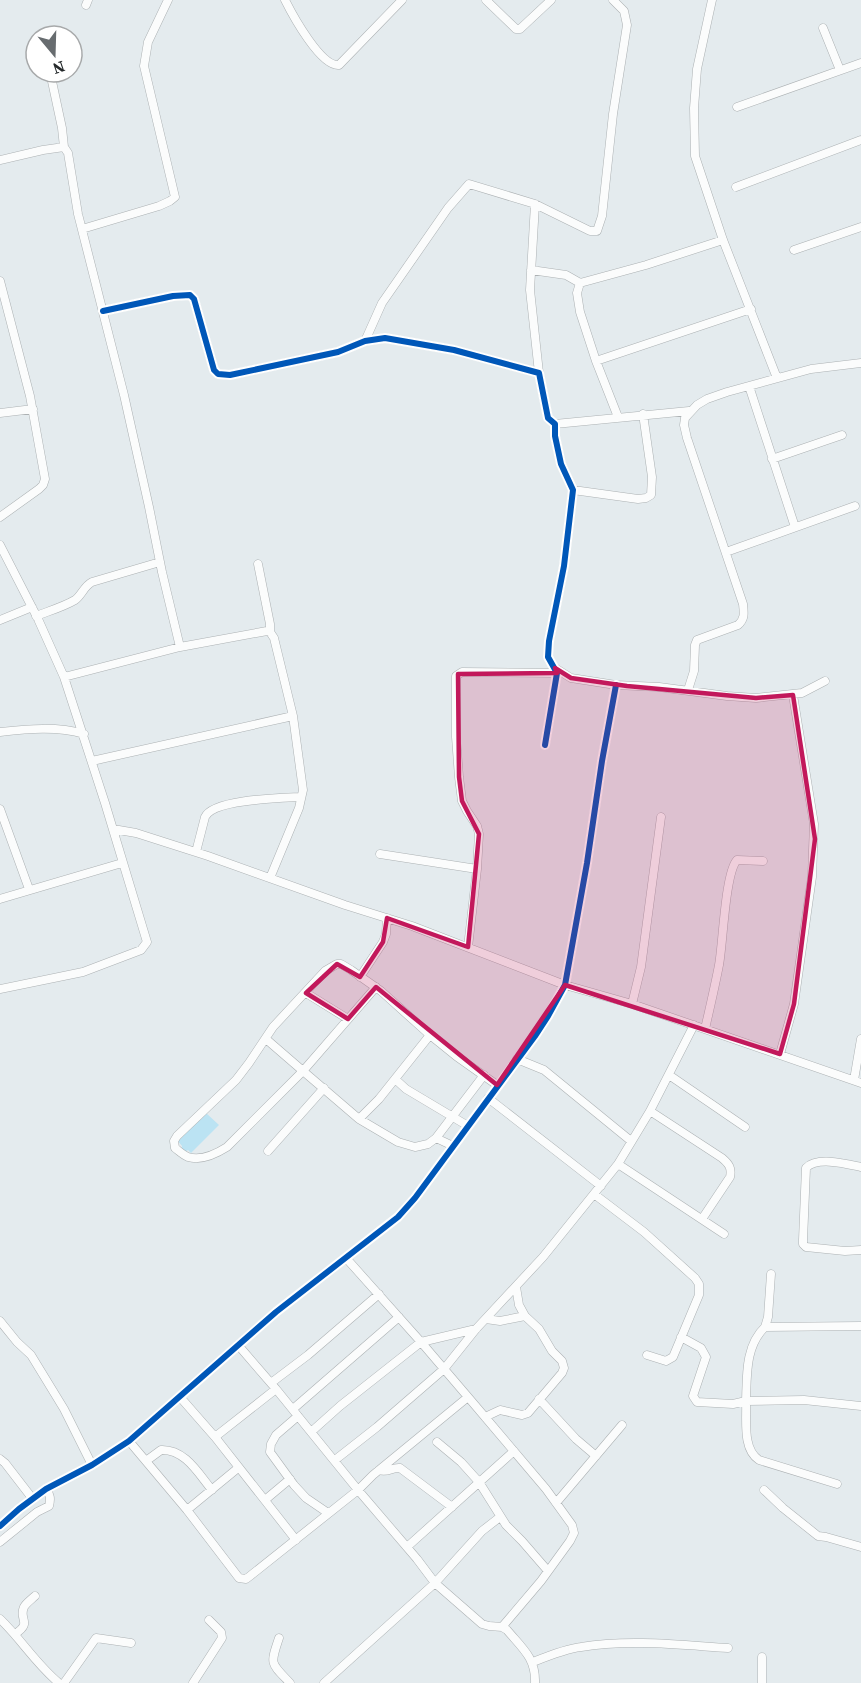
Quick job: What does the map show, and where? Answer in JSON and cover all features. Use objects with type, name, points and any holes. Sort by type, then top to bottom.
[{"type":"street","points":[[82,229],[159,206],[175,197],[144,66],[148,42],[168,0]]},
{"type":"street","points":[[285,0],[307,38],[328,62],[336,66],[402,0]]},
{"type":"street","points":[[486,0],[516,29],[520,29],[550,0]]},
{"type":"street","points":[[365,341],[382,303],[448,207],[469,184],[535,204],[590,231],[597,231],[603,207],[613,114],[627,25],[624,11],[613,0]]},
{"type":"street","points":[[711,0],[697,69],[694,108],[695,156],[723,240],[777,378]]},
{"type":"street","points":[[823,28],[840,70]]},
{"type":"street","points":[[737,107],[861,63]]},
{"type":"street","points":[[53,84],[64,147],[68,153],[78,214],[103,311],[180,647]]},
{"type":"street","points":[[736,188],[861,140]]},
{"type":"street","points":[[0,160],[64,147]]},
{"type":"street","points":[[535,204],[530,290],[539,373],[548,418],[555,424],[690,411]]},
{"type":"street","points":[[794,250],[861,227]]},
{"type":"street","points":[[531,270],[566,275],[580,283],[723,240]]},
{"type":"street","points":[[0,280],[33,409],[45,479],[39,489],[0,517]]},
{"type":"street","points":[[580,283],[577,293],[580,312],[618,417]]},
{"type":"street","points":[[103,311],[173,296],[190,295],[194,299],[214,370],[218,374],[230,375],[338,352],[365,341],[385,338],[454,350],[539,373]]},
{"type":"street","points":[[596,361],[751,309]]},
{"type":"street","points":[[688,690],[694,671],[697,640],[738,625],[743,621],[745,615],[687,438],[685,418],[690,411],[707,399],[811,369],[861,363]]},
{"type":"street","points":[[749,386],[795,527]]},
{"type":"street","points":[[0,413],[33,409]]},
{"type":"street","points":[[573,490],[638,499],[651,495],[652,477],[644,414]]},
{"type":"street","points":[[545,745],[556,670],[548,657],[549,641],[564,566],[573,490],[561,464],[555,424]]},
{"type":"street","points":[[772,459],[842,435]]},
{"type":"street","points":[[726,552],[855,506]]},
{"type":"street","points":[[0,545],[64,677],[147,937],[141,950],[107,964],[83,972],[0,989]]},
{"type":"street","points":[[36,616],[75,600],[87,584],[160,562]]},
{"type":"street","points":[[258,564],[270,632],[274,638],[293,716],[303,790],[299,808],[270,878]]},
{"type":"street","points":[[0,620],[32,607]]},
{"type":"street","points":[[64,677],[180,647],[267,630],[270,632]]},
{"type":"street","points":[[468,947],[479,834],[477,826],[462,801],[456,737],[456,676],[462,672],[556,670],[571,678],[616,685],[756,698],[793,695],[825,681]]},
{"type":"street","points":[[0,1526],[32,1498],[92,1465],[129,1441],[276,1312],[398,1217],[415,1198],[468,1126],[548,1016],[565,985],[616,685]]},
{"type":"street","points":[[614,698],[628,685]]},
{"type":"street","points":[[780,1054],[794,1004],[812,877],[815,839],[793,695]]},
{"type":"street","points":[[92,761],[293,716]]},
{"type":"street","points":[[67,729],[80,722]]},
{"type":"street","points":[[0,732],[67,729],[84,734]]},
{"type":"street","points":[[196,852],[205,817],[207,812],[213,808],[251,800],[301,797]]},
{"type":"street","points":[[0,809],[29,890]]},
{"type":"street","points":[[632,1004],[641,967],[661,817]]},
{"type":"street","points":[[113,829],[136,833],[196,852],[468,947],[565,985],[632,1004],[857,1081],[861,1039]]},
{"type":"street","points":[[380,854],[477,869]]},
{"type":"street","points":[[705,1029],[720,964],[734,864],[737,860],[764,861]]},
{"type":"street","points":[[0,899],[122,863]]},
{"type":"street","points":[[360,977],[383,942],[387,918]]},
{"type":"street","points":[[376,987],[303,1071],[227,1147],[216,1154],[196,1158],[187,1156],[175,1148],[174,1141],[177,1136],[236,1080],[273,1027],[325,971],[337,964],[341,964],[376,987],[430,1035],[497,1085]]},
{"type":"street","points":[[306,993],[348,1019]]},
{"type":"street","points":[[335,1460],[444,1369],[476,1329],[543,1257],[618,1164],[650,1111],[693,1025]]},
{"type":"street","points":[[359,1119],[375,1103],[430,1035]]},
{"type":"street","points":[[266,1039],[359,1119],[410,1147],[429,1144],[436,1138],[484,1075]]},
{"type":"street","points":[[517,1059],[544,1070],[631,1141]]},
{"type":"street","points":[[669,1075],[746,1127]]},
{"type":"street","points":[[395,1079],[406,1089],[468,1126]]},
{"type":"street","points":[[268,1151],[324,1088]]},
{"type":"street","points":[[488,1098],[601,1186]]},
{"type":"street","points":[[650,1111],[722,1158],[730,1166],[730,1177],[702,1219]]},
{"type":"street","points":[[436,1138],[453,1146]]},
{"type":"street","points":[[861,1167],[824,1162],[808,1165],[806,1168],[803,1244],[806,1247],[845,1251],[861,1250]]},
{"type":"street","points":[[618,1164],[724,1234]]},
{"type":"street","points":[[594,1194],[644,1232],[699,1284],[699,1295],[673,1357],[666,1361],[647,1355]]},
{"type":"street","points":[[346,1258],[514,1451],[572,1525],[574,1533],[570,1541],[502,1627]]},
{"type":"street","points":[[771,1274],[768,1317],[765,1327],[755,1340],[748,1359],[746,1401],[748,1445],[753,1456],[759,1460],[837,1484]]},
{"type":"street","points":[[485,1417],[500,1410],[528,1413],[562,1373],[563,1363],[552,1352],[539,1329],[525,1316],[519,1305],[516,1287]]},
{"type":"street","points":[[215,1437],[379,1294]]},
{"type":"street","points":[[486,1319],[500,1321],[525,1316]]},
{"type":"street","points":[[328,1513],[306,1498],[290,1479],[270,1452],[271,1444],[295,1412],[399,1317]]},
{"type":"street","points":[[0,1321],[17,1342],[31,1354],[64,1409],[92,1465]]},
{"type":"street","points":[[765,1327],[861,1326]]},
{"type":"street","points":[[311,1431],[421,1342],[476,1329]]},
{"type":"street","points":[[681,1337],[701,1348],[706,1357],[693,1396],[693,1400],[697,1402],[733,1404],[746,1401],[804,1400],[861,1406]]},
{"type":"street","points":[[238,1345],[435,1583],[482,1624],[507,1630],[533,1662],[536,1672],[535,1683]]},
{"type":"street","points":[[180,1397],[215,1437],[296,1540]]},
{"type":"street","points":[[129,1441],[188,1510],[239,1578],[246,1578],[358,1490],[468,1397]]},
{"type":"street","points":[[539,1400],[576,1439],[596,1456]]},
{"type":"street","points":[[556,1503],[622,1425]]},
{"type":"street","points":[[437,1442],[461,1462],[479,1482],[500,1517],[548,1571]]},
{"type":"street","points":[[146,1461],[161,1450],[176,1451],[187,1460],[212,1490]]},
{"type":"street","points":[[407,1547],[514,1451]]},
{"type":"street","points":[[0,1459],[32,1498]]},
{"type":"street","points":[[188,1510],[238,1468]]},
{"type":"street","points":[[380,1470],[400,1468],[452,1507]]},
{"type":"street","points":[[265,1500],[290,1479]]},
{"type":"street","points":[[0,1542],[37,1512],[49,1506],[51,1500],[46,1489]]},
{"type":"street","points":[[764,1490],[818,1536],[826,1536],[861,1547]]},
{"type":"street","points":[[324,1683],[435,1583],[482,1531],[500,1517]]},
{"type":"street","points":[[15,1634],[25,1624],[24,1607],[35,1596]]},
{"type":"street","points":[[0,1619],[36,1661],[59,1683]]},
{"type":"street","points":[[194,1683],[222,1638],[221,1632],[209,1620]]},
{"type":"street","points":[[64,1683],[96,1638],[131,1642]]},
{"type":"street","points":[[279,1638],[272,1661],[290,1683]]},
{"type":"street","points":[[533,1662],[552,1654],[581,1647],[608,1644],[647,1643],[728,1648]]},
{"type":"street","points":[[762,1657],[762,1683]]},
{"type":"highlighted area","points":[[555,668],[571,678],[627,686],[756,698],[793,695],[815,839],[794,1004],[780,1054],[565,985],[497,1085],[376,987],[348,1019],[306,993],[337,964],[360,977],[383,942],[387,918],[468,947],[479,834],[462,801],[459,777],[458,674],[557,673]]},
{"type":"shaded area","points":[[206,1113],[219,1125],[191,1153],[188,1150],[185,1152],[178,1141]]},
{"type":"cycle path","points":[[103,311],[173,296],[190,295],[194,299],[214,370],[218,374],[230,375],[338,352],[365,341],[385,338],[454,350],[539,373],[548,418],[555,424],[561,464],[573,490],[564,566],[549,641],[548,657],[557,673],[545,745]]},
{"type":"cycle path","points":[[0,1526],[46,1489],[92,1465],[129,1441],[276,1312],[398,1217],[415,1198],[535,1036],[565,985],[616,685]]}]
